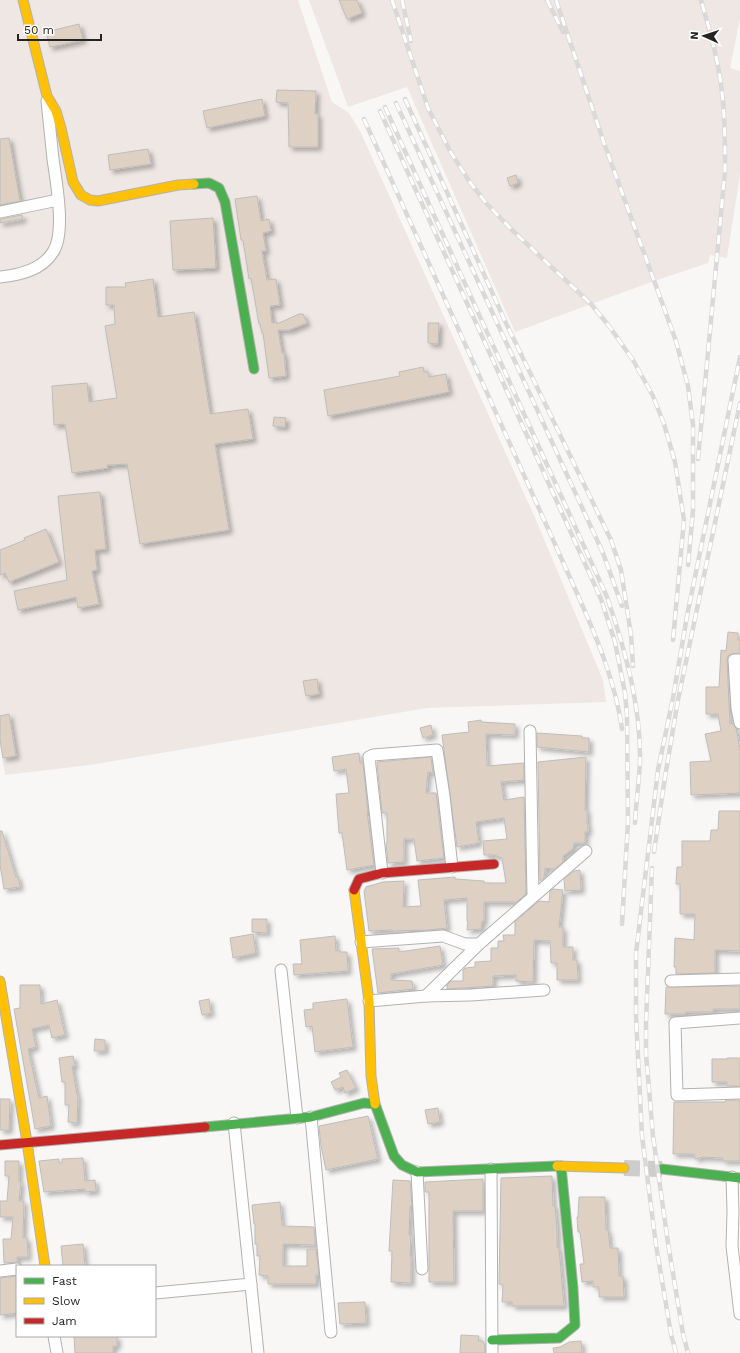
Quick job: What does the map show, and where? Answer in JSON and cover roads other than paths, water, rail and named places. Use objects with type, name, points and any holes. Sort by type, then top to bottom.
[{"type":"street","points":[[0,277],[33,270],[46,261],[54,251],[59,232],[58,200],[47,96],[23,0]]},
{"type":"street","points":[[47,96],[56,112],[73,182],[81,195],[90,200],[98,201],[178,185],[210,183],[219,188],[225,202],[254,369]]},
{"type":"street","points":[[0,212],[58,200]]},
{"type":"street","points":[[740,660],[734,660],[740,723]]},
{"type":"street","points":[[530,731],[533,896]]},
{"type":"street","points":[[382,873],[369,757],[373,755],[418,751],[437,750],[452,867]]},
{"type":"street","points":[[426,996],[479,944],[586,850]]},
{"type":"street","points":[[494,864],[382,873],[359,879],[354,890],[369,1001],[371,1076],[375,1104],[394,1156],[402,1165],[417,1172],[561,1166],[624,1168]]},
{"type":"street","points":[[362,942],[443,936],[465,944],[479,944]]},
{"type":"street","points":[[280,970],[297,1118]]},
{"type":"street","points":[[671,981],[740,979]]},
{"type":"street","points":[[0,981],[1,997],[27,1142],[45,1265]]},
{"type":"street","points":[[369,1001],[426,996],[471,995],[544,990]]},
{"type":"street","points":[[740,1018],[675,1024],[677,1095],[740,1093]]},
{"type":"street","points":[[0,1145],[311,1117],[364,1103],[375,1104]]},
{"type":"street","points":[[311,1117],[331,1332]]},
{"type":"street","points":[[234,1124],[258,1353]]},
{"type":"street","points":[[492,1340],[559,1338],[575,1325],[573,1288],[561,1166]]},
{"type":"street","points":[[491,1169],[492,1353]]},
{"type":"street","points":[[662,1169],[736,1178],[733,1211],[740,1314]]},
{"type":"street","points":[[417,1172],[422,1269]]},
{"type":"street","points":[[0,1271],[16,1269]]},
{"type":"street","points":[[156,1292],[251,1284]]},
{"type":"street","points":[[54,1337],[57,1353]]},
{"type":"tunnel","points":[[624,1168],[662,1169]]},
{"type":"railway","points":[[392,0],[428,108],[450,151],[469,181],[486,203],[512,230],[591,304],[633,360],[653,396],[664,424],[675,462],[684,520],[673,640]]},
{"type":"railway","points":[[402,0],[411,41]]},
{"type":"railway","points":[[547,0],[563,32]]},
{"type":"railway","points":[[556,0],[604,143],[676,341],[688,386],[693,425],[693,510],[688,565]]},
{"type":"railway","points":[[698,459],[725,171],[724,122],[721,84],[713,45],[701,0]]},
{"type":"railway","points":[[405,99],[505,321],[611,540],[621,570],[631,635],[633,666]]},
{"type":"railway","points":[[396,103],[603,553],[622,606]]},
{"type":"railway","points":[[385,107],[607,597],[626,657],[638,720],[640,762],[635,823]]},
{"type":"railway","points":[[380,111],[601,599],[615,642],[625,693],[627,716],[628,822],[622,924]]},
{"type":"railway","points":[[364,119],[591,625],[610,676],[622,729]]},
{"type":"railway","points":[[676,1353],[671,1334],[656,1245],[642,1136],[636,1017],[636,953],[658,770],[673,698],[687,616],[740,357]]},
{"type":"railway","points":[[654,852],[678,700],[740,403]]},
{"type":"railway","points":[[652,868],[646,1054],[653,1136],[668,1243],[683,1334],[688,1353]]}]
